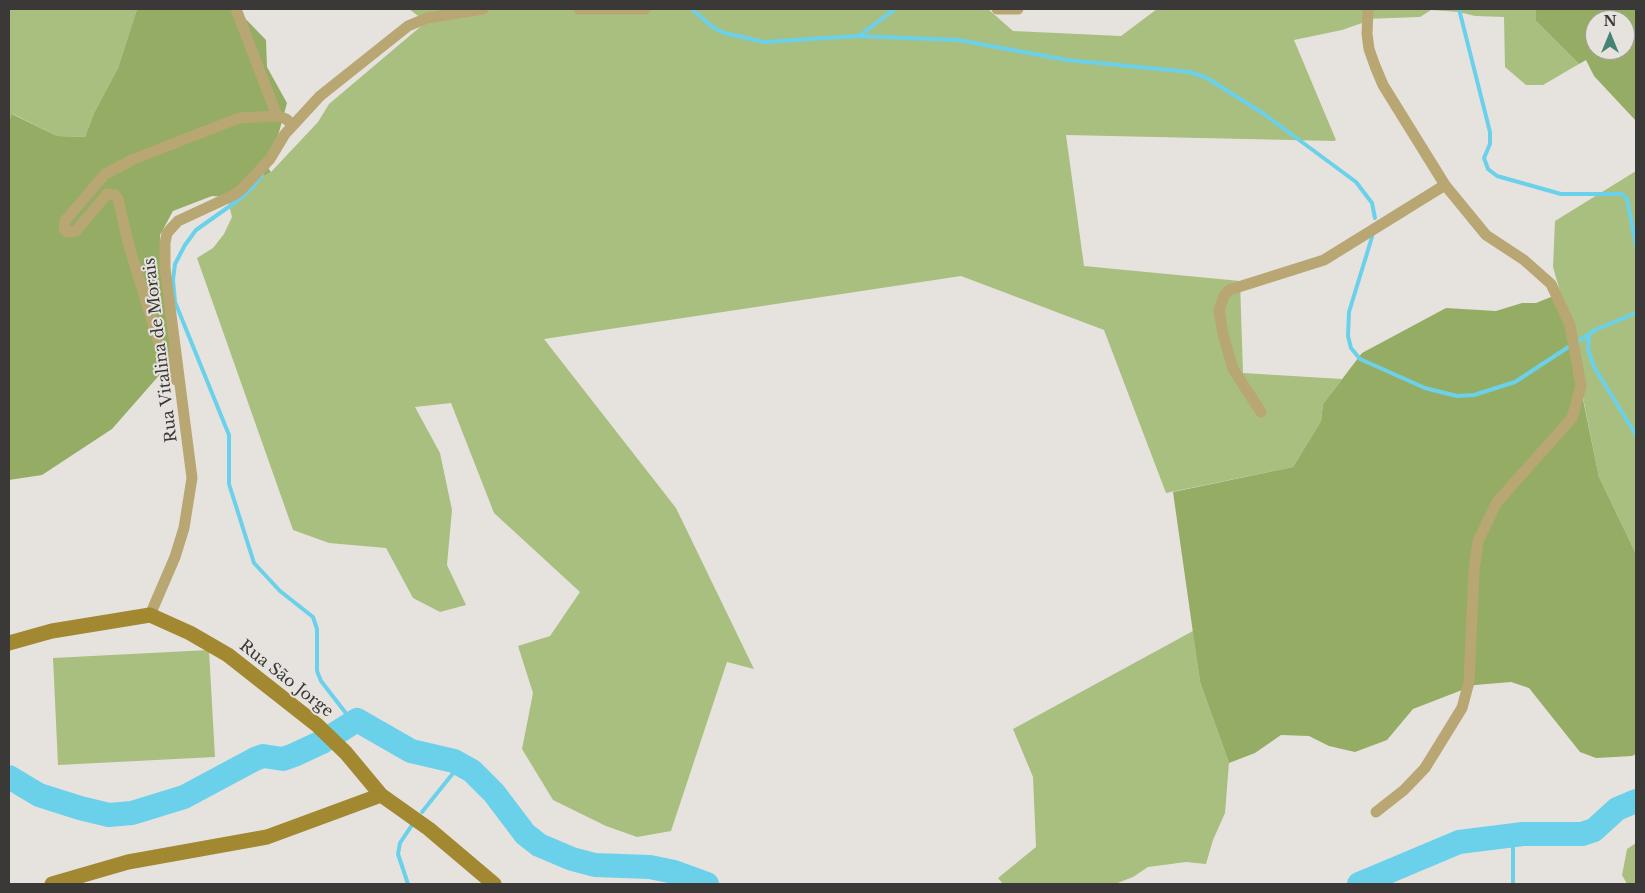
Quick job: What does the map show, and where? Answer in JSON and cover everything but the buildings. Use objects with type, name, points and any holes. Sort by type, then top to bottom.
[{"type":"street","points":[[236,9],[277,116]]},
{"type":"street","name":"Rua Vitalina de Morais","points":[[150,615],[176,557],[190,495],[191,462],[165,268],[167,233],[178,221],[234,196],[270,159],[293,125],[320,96],[408,26],[427,18],[483,9]]},
{"type":"street","points":[[579,9],[644,9]]},
{"type":"street","points":[[997,9],[1018,9]]},
{"type":"street","points":[[1368,9],[1367,34],[1369,50],[1375,66],[1384,85],[1445,185],[1486,236],[1524,260],[1551,284],[1570,324],[1581,386],[1572,418],[1497,502],[1478,541],[1474,571],[1469,682],[1462,708],[1425,768],[1404,790],[1376,812]]},
{"type":"street","points":[[181,391],[159,343],[129,246],[118,199],[115,195],[107,194],[76,231],[68,232],[64,229],[65,221],[104,174],[134,159],[240,118],[277,116],[286,119],[293,125]]},
{"type":"street","points":[[1261,412],[1233,369],[1223,334],[1219,310],[1224,296],[1229,290],[1324,260],[1445,185]]},
{"type":"street","points":[[9,643],[52,631],[150,615]]},
{"type":"street","name":"Rua São Jorge","points":[[150,615],[190,633],[228,655],[317,725],[346,753],[381,795],[429,829],[494,884]]},
{"type":"street","points":[[52,884],[128,862],[267,837],[381,795]]},
{"type":"green space","points":[[9,9],[137,9],[118,68],[94,113],[85,137],[57,136],[13,114],[9,122]]},
{"type":"green space","points":[[137,9],[236,9],[266,40],[267,67],[287,103],[278,136],[264,162],[271,172],[227,197],[212,196],[173,211],[160,235],[160,268],[174,318],[170,363],[112,429],[42,475],[9,480],[9,122],[12,114],[57,136],[85,137],[94,113],[118,68]]},
{"type":"green space","points":[[409,9],[988,9],[1013,31],[1121,36],[1157,9],[1536,9],[1536,21],[1579,64],[1543,85],[1526,85],[1505,67],[1504,17],[1475,16],[1459,12],[1431,10],[1420,17],[1365,19],[1365,22],[1342,30],[1294,40],[1336,140],[1334,141],[1066,135],[1084,266],[1240,281],[1243,373],[1342,379],[1323,404],[1321,421],[1293,467],[1166,493],[1104,330],[961,276],[544,339],[676,508],[754,669],[727,662],[671,831],[637,837],[606,826],[553,800],[522,749],[533,693],[518,646],[550,636],[580,592],[494,513],[451,403],[415,407],[440,453],[452,510],[447,565],[466,605],[440,612],[413,598],[386,548],[329,543],[293,530],[197,258],[213,248],[224,234],[232,217],[227,197],[271,172],[318,122],[329,104],[426,22]]},
{"type":"green space","points":[[1536,9],[1636,9],[1636,121],[1594,76],[1586,60],[1579,64],[1536,21]]},
{"type":"green space","points":[[1636,171],[1636,554],[1599,477],[1565,309],[1553,267],[1555,221]]},
{"type":"green space","points":[[1561,293],[1599,477],[1636,554],[1636,754],[1632,756],[1596,758],[1580,752],[1529,688],[1511,682],[1475,685],[1413,709],[1387,740],[1355,752],[1329,746],[1309,736],[1281,735],[1255,753],[1229,763],[1200,682],[1173,492],[1293,467],[1321,421],[1323,404],[1362,353],[1446,308],[1496,311],[1522,303],[1536,303]]},
{"type":"green space","points":[[1193,631],[1200,682],[1229,763],[1225,813],[1213,840],[1206,864],[1186,862],[1148,867],[1133,877],[1115,884],[1003,884],[998,878],[1036,847],[1033,777],[1013,729]]},
{"type":"green space","points":[[209,650],[215,757],[58,765],[53,658]]},
{"type":"green space","points":[[1636,843],[1636,884],[1627,884],[1622,875],[1627,849]]},
{"type":"waterway","points":[[692,9],[711,26],[724,33],[764,42],[858,36],[958,40],[1067,60],[1190,72],[1207,78],[1264,114],[1356,182],[1372,203],[1375,218]]},
{"type":"waterway","points":[[859,36],[895,9]]},
{"type":"waterway","points":[[1459,9],[1490,132],[1490,144],[1484,158],[1488,169],[1497,176],[1561,194],[1622,194],[1627,199],[1636,246]]},
{"type":"waterway","points":[[262,175],[252,188],[237,201],[196,230],[185,245],[175,264],[173,280],[175,302],[229,435],[229,484],[254,563],[280,591],[313,617],[317,629],[317,671],[321,681],[352,721]]},
{"type":"waterway","points":[[1372,237],[1349,312],[1348,336],[1351,348],[1360,359],[1425,388],[1457,396],[1474,395],[1515,382],[1570,346]]},
{"type":"waterway","points":[[1577,342],[1595,330],[1636,313]]},
{"type":"waterway","points":[[1589,334],[1588,349],[1594,367],[1636,435]]},
{"type":"waterway","points":[[9,777],[39,795],[80,808],[109,815],[132,813],[184,797],[263,756],[283,759],[294,755],[322,742],[357,720],[411,751],[454,761],[472,771],[494,793],[525,834],[539,845],[572,859],[595,865],[650,867],[674,872],[707,884]]},
{"type":"waterway","points":[[422,812],[454,772],[462,765]]},
{"type":"waterway","points":[[1359,884],[1459,842],[1523,834],[1582,834],[1594,830],[1617,809],[1636,801]]},
{"type":"waterway","points":[[408,884],[398,854],[400,843],[412,825]]},
{"type":"waterway","points":[[1513,835],[1513,884]]}]
